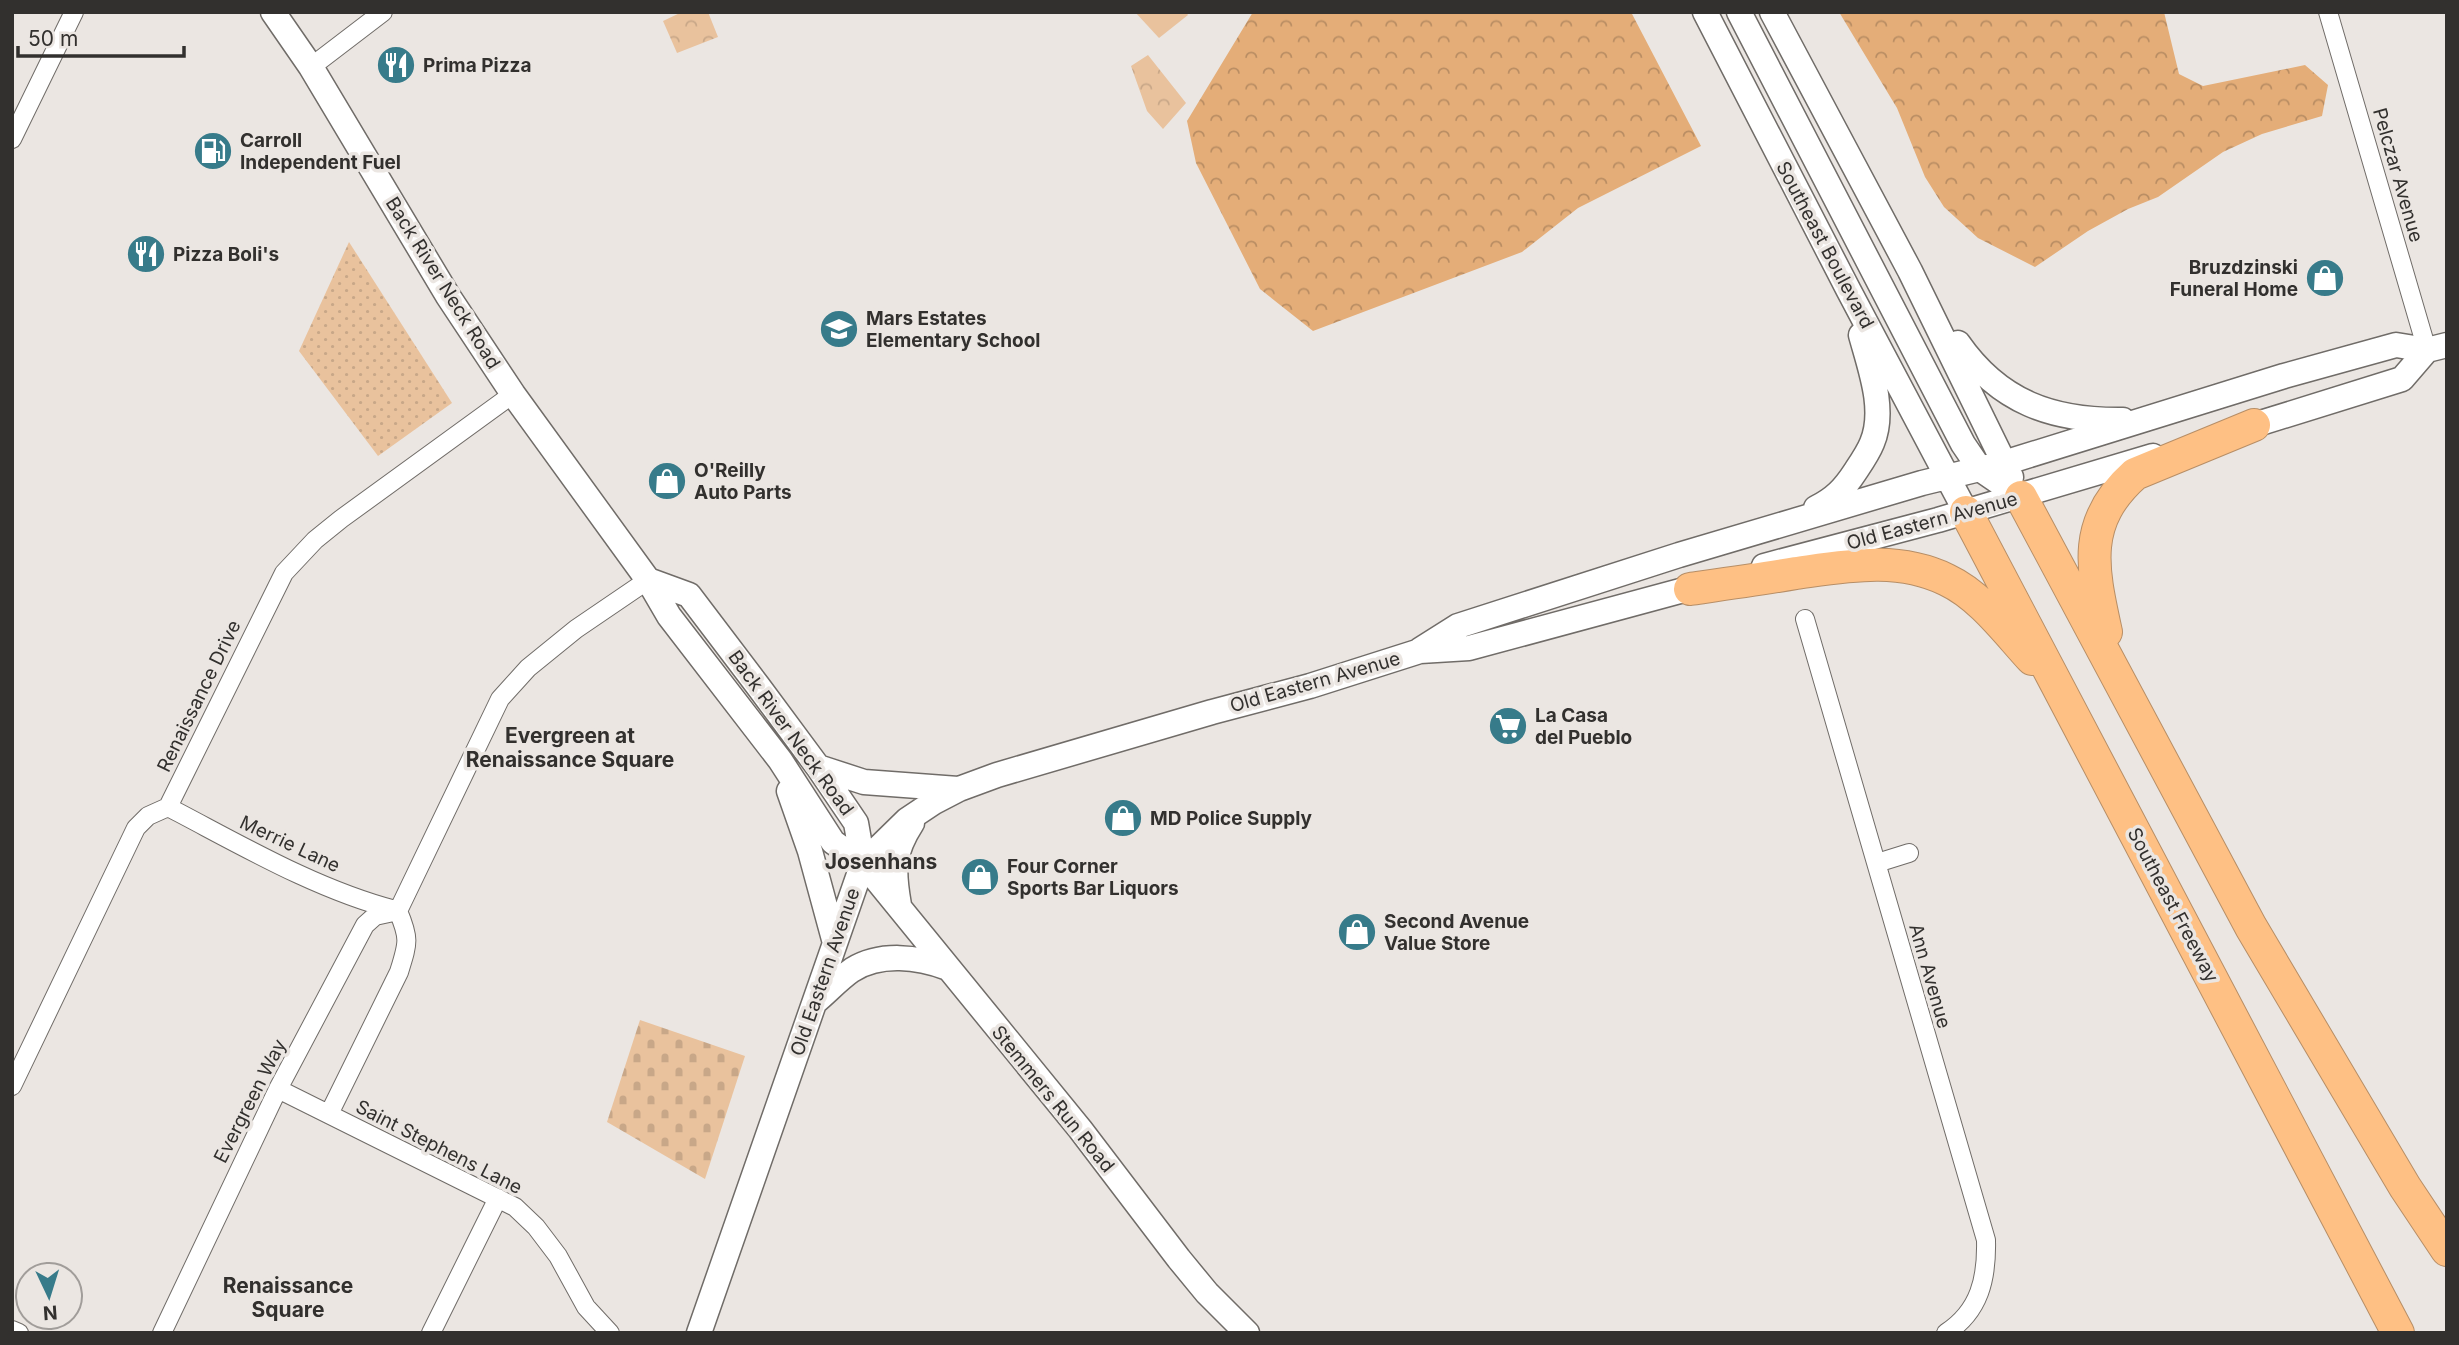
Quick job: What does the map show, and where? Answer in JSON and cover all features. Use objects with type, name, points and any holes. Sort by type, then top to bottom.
[{"type":"highway","points":[[2114,667],[2093,564],[2097,529],[2110,500],[2135,474],[2254,425]]},
{"type":"highway","points":[[2021,497],[2251,927],[2405,1187],[2447,1250]]},
{"type":"highway","name":"Southeast Freeway","points":[[1966,512],[2398,1333]]},
{"type":"highway","points":[[1690,589],[1853,565],[1914,567],[1948,580],[1971,595],[2063,694]]},
{"type":"street","points":[[12,139],[74,12]]},
{"type":"street","name":"Back River Neck Road","points":[[273,12],[311,67],[448,296],[513,394],[648,580],[668,616],[780,760],[833,842],[863,863]]},
{"type":"street","points":[[311,67],[383,12]]},
{"type":"street","name":"Southeast Boulevard","points":[[1705,12],[1948,477]]},
{"type":"street","points":[[1739,12],[1963,444],[1980,469],[2021,497]]},
{"type":"street","points":[[1772,12],[1910,271],[2021,497]]},
{"type":"street","name":"Pelczar Avenue","points":[[2328,12],[2437,348]]},
{"type":"street","points":[[1910,271],[1974,365],[2013,396],[2038,408],[2069,417],[2115,420],[2161,414]]},
{"type":"street","points":[[1774,528],[1834,499],[1848,482],[1872,442],[1877,419],[1874,383],[1849,291]]},
{"type":"street","name":"Old Eastern Avenue","points":[[1420,651],[1458,626],[1679,555],[2004,463],[2396,345],[2437,348]]},
{"type":"street","name":"Old Eastern Avenue","points":[[699,1333],[863,863],[881,843],[920,812],[959,789],[997,775],[1310,686],[1420,651],[1469,648],[2021,497],[2402,379],[2437,348]]},
{"type":"street","name":"Renaissance Drive","points":[[168,807],[284,573],[315,540],[341,519],[513,394]]},
{"type":"street","name":"Southeast Freeway","points":[[1948,477],[1966,512]]},
{"type":"street","points":[[329,1114],[399,971],[407,948],[408,934],[398,911],[500,699],[528,668],[576,629],[648,580]]},
{"type":"street","name":"Back River Neck Road","points":[[648,580],[689,595],[818,767],[856,823],[863,863]]},
{"type":"street","name":"Ann Avenue","points":[[1805,620],[1986,1240],[1987,1267],[1975,1302],[1955,1327],[1946,1333]]},
{"type":"street","points":[[780,760],[810,851],[835,943]]},
{"type":"street","points":[[818,767],[864,782],[959,789]]},
{"type":"street","points":[[12,1086],[136,828],[148,816],[168,807]]},
{"type":"street","name":"Merrie Lane","points":[[168,807],[284,867],[367,903],[398,911]]},
{"type":"street","points":[[900,909],[894,876],[896,856],[904,836],[920,812]]},
{"type":"street","points":[[1877,863],[1909,853]]},
{"type":"street","name":"Stemmers Run Road","points":[[863,863],[1080,1129],[1179,1259],[1247,1333]]},
{"type":"street","name":"Evergreen Way","points":[[162,1333],[278,1089],[365,925],[375,916],[398,911]]},
{"type":"street","points":[[814,1003],[853,970],[876,960],[900,958],[929,961],[948,968]]},
{"type":"street","name":"Saint Stephens Lane","points":[[278,1089],[515,1207],[536,1227],[558,1256],[586,1307],[610,1333]]},
{"type":"street","points":[[431,1333],[498,1198]]},
{"type":"street","points":[[12,1330],[19,1333]]},
{"type":"green space","points":[[682,12],[708,12],[718,37],[677,53],[663,21]]},
{"type":"green space","points":[[1135,12],[1186,12],[1188,15],[1159,38]]},
{"type":"green space","points":[[1253,12],[1631,12],[1701,146],[1578,208],[1522,252],[1313,331],[1260,289],[1196,163],[1187,121]]},
{"type":"green space","points":[[1839,12],[2164,12],[2179,74],[2203,86],[2305,65],[2328,85],[2322,116],[2262,134],[2223,152],[2158,197],[2128,209],[2088,231],[2035,267],[1978,238],[1944,207],[1925,177],[1897,108]]},
{"type":"green space","points":[[1148,55],[1186,103],[1163,129],[1147,111],[1131,66]]},
{"type":"green space","points":[[349,242],[452,403],[378,456],[299,351]]},
{"type":"green space","points":[[640,1020],[745,1056],[705,1179],[607,1122]]},
{"type":"place","name":"Prima Pizza","points":[[396,65]]},
{"type":"place","name":"Carroll Independent Fuel","points":[[213,151]]},
{"type":"place","name":"Pizza Boli's","points":[[146,254]]},
{"type":"place","name":"Bruzdzinski Funeral Home","points":[[2325,278]]},
{"type":"place","name":"Mars Estates Elementary School","points":[[839,329]]},
{"type":"place","name":"O'Reilly Auto Parts","points":[[667,481]]},
{"type":"place","name":"La Casa del Pueblo","points":[[1508,726]]},
{"type":"place","name":"MD Police Supply","points":[[1123,818]]},
{"type":"place","name":"Four Corner Sports Bar Liquors","points":[[980,877]]},
{"type":"place","name":"Second Avenue Value Store","points":[[1357,932]]},
{"type":"district","name":"Evergreen at Renaissance Square","points":[[570,747]]},
{"type":"district","name":"Josenhans","points":[[881,861]]},
{"type":"district","name":"Renaissance Square","points":[[288,1297]]}]
